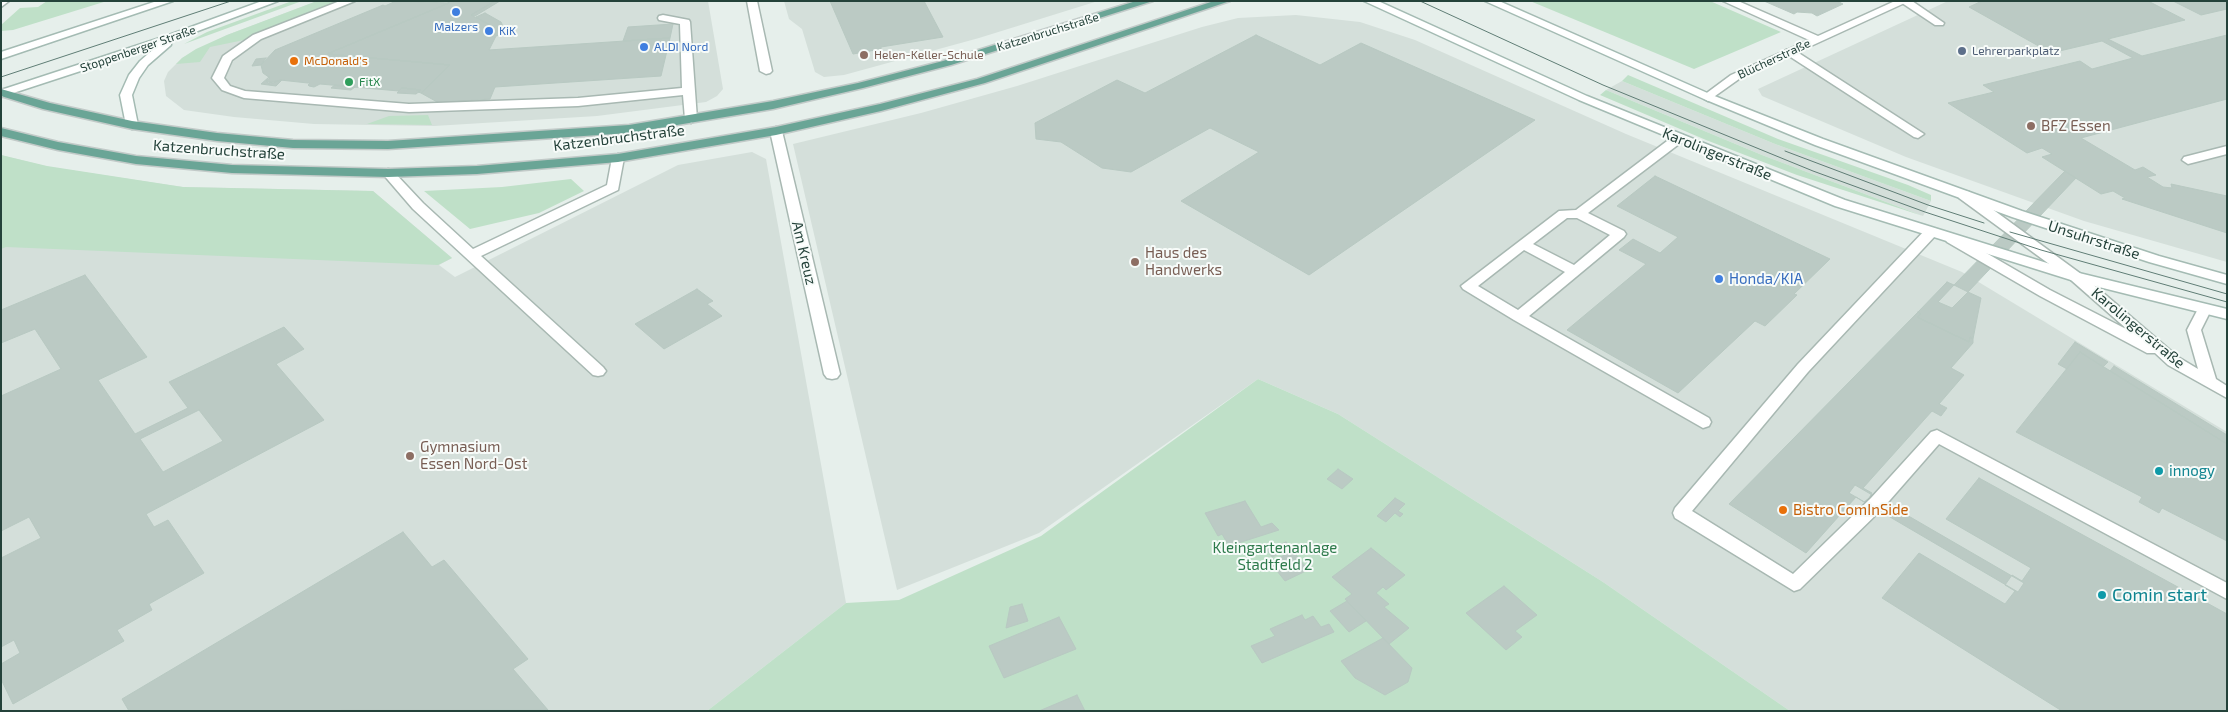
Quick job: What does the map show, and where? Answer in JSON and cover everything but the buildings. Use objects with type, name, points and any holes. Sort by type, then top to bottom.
[{"type":"main road","points":[[1,56],[168,1]]},
{"type":"main road","name":"Stoppenberger Straße","points":[[2,93],[173,37],[273,1]]},
{"type":"main road","points":[[350,1],[257,37],[227,58],[218,78],[226,88],[244,94],[409,108],[578,102],[688,91]]},
{"type":"main road","points":[[752,1],[766,71]]},
{"type":"main road","name":"Katzenbruchstraße","points":[[2,93],[47,106],[132,125],[217,137],[293,144],[388,145],[629,129],[814,96],[947,63],[1148,1]]},
{"type":"main road","name":"Katzenbruchstraße","points":[[1,132],[58,146],[136,160],[232,170],[388,174],[478,170],[618,158],[776,131],[881,107],[981,81],[1225,1]]},
{"type":"main road","name":"Karolingerstraße","points":[[1370,1],[1569,93],[1840,203],[2076,277]]},
{"type":"main road","name":"Karolingerstraße","points":[[1490,1],[1708,97],[1819,142],[1964,195],[2076,277],[2173,360],[2227,393]]},
{"type":"main road","name":"Blücherstraße","points":[[1728,1],[1817,39]]},
{"type":"main road","points":[[1904,1],[1939,23]]},
{"type":"main road","name":"Blücherstraße","points":[[1708,97],[1735,77],[1904,1]]},
{"type":"main road","points":[[663,18],[686,22],[688,91],[691,119]]},
{"type":"main road","points":[[132,125],[126,95],[133,77],[144,62],[173,37]]},
{"type":"main road","points":[[1790,52],[1918,134]]},
{"type":"main road","name":"Am Kreuz","points":[[776,131],[832,374]]},
{"type":"main road","points":[[1579,214],[1679,138]]},
{"type":"main road","points":[[2188,160],[2227,150]]},
{"type":"main road","points":[[471,255],[613,187],[618,158]]},
{"type":"main road","points":[[388,174],[418,206],[598,371]]},
{"type":"main road","name":"Unsuhrstraße","points":[[1964,195],[2154,259],[2227,280]]},
{"type":"main road","points":[[1519,317],[1619,234],[1579,214],[1564,214],[1468,286],[1519,317],[1703,422]]},
{"type":"main road","points":[[1931,232],[1803,368],[1681,514],[1794,584],[1878,504],[1937,436],[2227,592]]},
{"type":"main road","points":[[1952,239],[2046,293],[2173,360]]},
{"type":"main road","points":[[1523,244],[1575,271]]},
{"type":"main road","points":[[2076,277],[2204,310],[2227,314]]},
{"type":"main road","points":[[2204,310],[2194,330],[2209,382]]},
{"type":"shaded area","points":[[317,1],[708,1],[723,89],[717,96],[706,102],[597,116],[434,126],[314,124],[234,117],[184,110],[166,96],[164,81],[168,72],[182,58],[227,35]]},
{"type":"shaded area","name":"Helen-Keller-Schule","points":[[784,1],[1098,1],[979,38],[844,75],[824,77],[815,72],[802,29],[789,19]]},
{"type":"shaded area","name":"BFZ Essen","points":[[1948,1],[2227,1],[2227,262],[2084,221],[1906,157],[1762,96],[1758,89]]},
{"type":"shaded area","points":[[1296,15],[1360,22],[1415,40],[1626,134],[1962,272],[2227,432],[2227,711],[1790,711],[1603,582],[1338,414],[1258,379],[1039,533],[897,590],[793,144],[921,113],[1017,86],[1202,27],[1238,18]]},
{"type":"shaded area","points":[[1622,81],[1775,144],[1931,201],[1923,216],[1762,155],[1606,90]]},
{"type":"shaded area","name":"Gymnasium Essen Nord-Ost","points":[[752,152],[766,159],[846,603],[707,711],[1,711],[1,155],[49,167],[183,187],[373,191],[452,258],[439,265],[455,277],[678,165]]},
{"type":"green space","points":[[47,1],[107,1],[13,30],[1,31],[1,25],[20,8],[38,7]]},
{"type":"green space","points":[[292,1],[302,1],[184,44],[207,32]]},
{"type":"green space","points":[[317,1],[337,1],[244,40],[210,47],[200,62],[176,64],[196,49],[227,35]]},
{"type":"green space","points":[[1530,1],[1710,1],[1781,32],[1694,69]]},
{"type":"green space","points":[[1628,75],[1778,139],[1908,185],[1931,195],[1931,201],[1775,144],[1622,81]]},
{"type":"green space","points":[[1606,90],[1762,155],[1923,216],[1797,175],[1706,140],[1600,95]]},
{"type":"green space","points":[[428,115],[432,125],[367,124],[389,116]]},
{"type":"green space","points":[[1,155],[47,166],[183,187],[373,191],[452,258],[438,265],[6,247],[1,249]]},
{"type":"green space","points":[[571,179],[584,191],[539,213],[470,229],[424,191],[502,187]]},
{"type":"green space","name":"Kleingartenanlage Stadtfeld 2","points":[[1258,379],[1338,414],[1603,582],[1790,711],[707,711],[846,603],[899,600],[1041,536]]},
{"type":"tram line","points":[[1,77],[231,1]]},
{"type":"tram line","points":[[1420,1],[1603,85],[1813,171],[1925,212],[2041,250],[2227,302]]},
{"type":"tram line","points":[[1785,151],[1928,205],[1984,223]]},
{"type":"tram line","points":[[2010,232],[2227,294]]},
{"type":"place","name":"Malzers","points":[[456,12]]},
{"type":"place","name":"KiK","points":[[489,31]]},
{"type":"place","name":"ALDI Nord","points":[[644,47]]},
{"type":"place","name":"Lehrerparkplatz","points":[[1962,51]]},
{"type":"place","name":"Helen-Keller-Schule","points":[[864,55]]},
{"type":"place","name":"McDonald's","points":[[294,61]]},
{"type":"place","name":"FitX","points":[[349,82]]},
{"type":"place","name":"BFZ Essen","points":[[2031,126]]},
{"type":"place","name":"Haus des Handwerks","points":[[1135,262]]},
{"type":"place","name":"Honda/KIA","points":[[1719,279]]},
{"type":"place","name":"Gymnasium Essen Nord-Ost","points":[[410,456]]},
{"type":"place","name":"innogy","points":[[2159,471]]},
{"type":"place","name":"Bistro ComInSide","points":[[1783,510]]},
{"type":"place","name":"Comin start","points":[[2102,595]]}]
